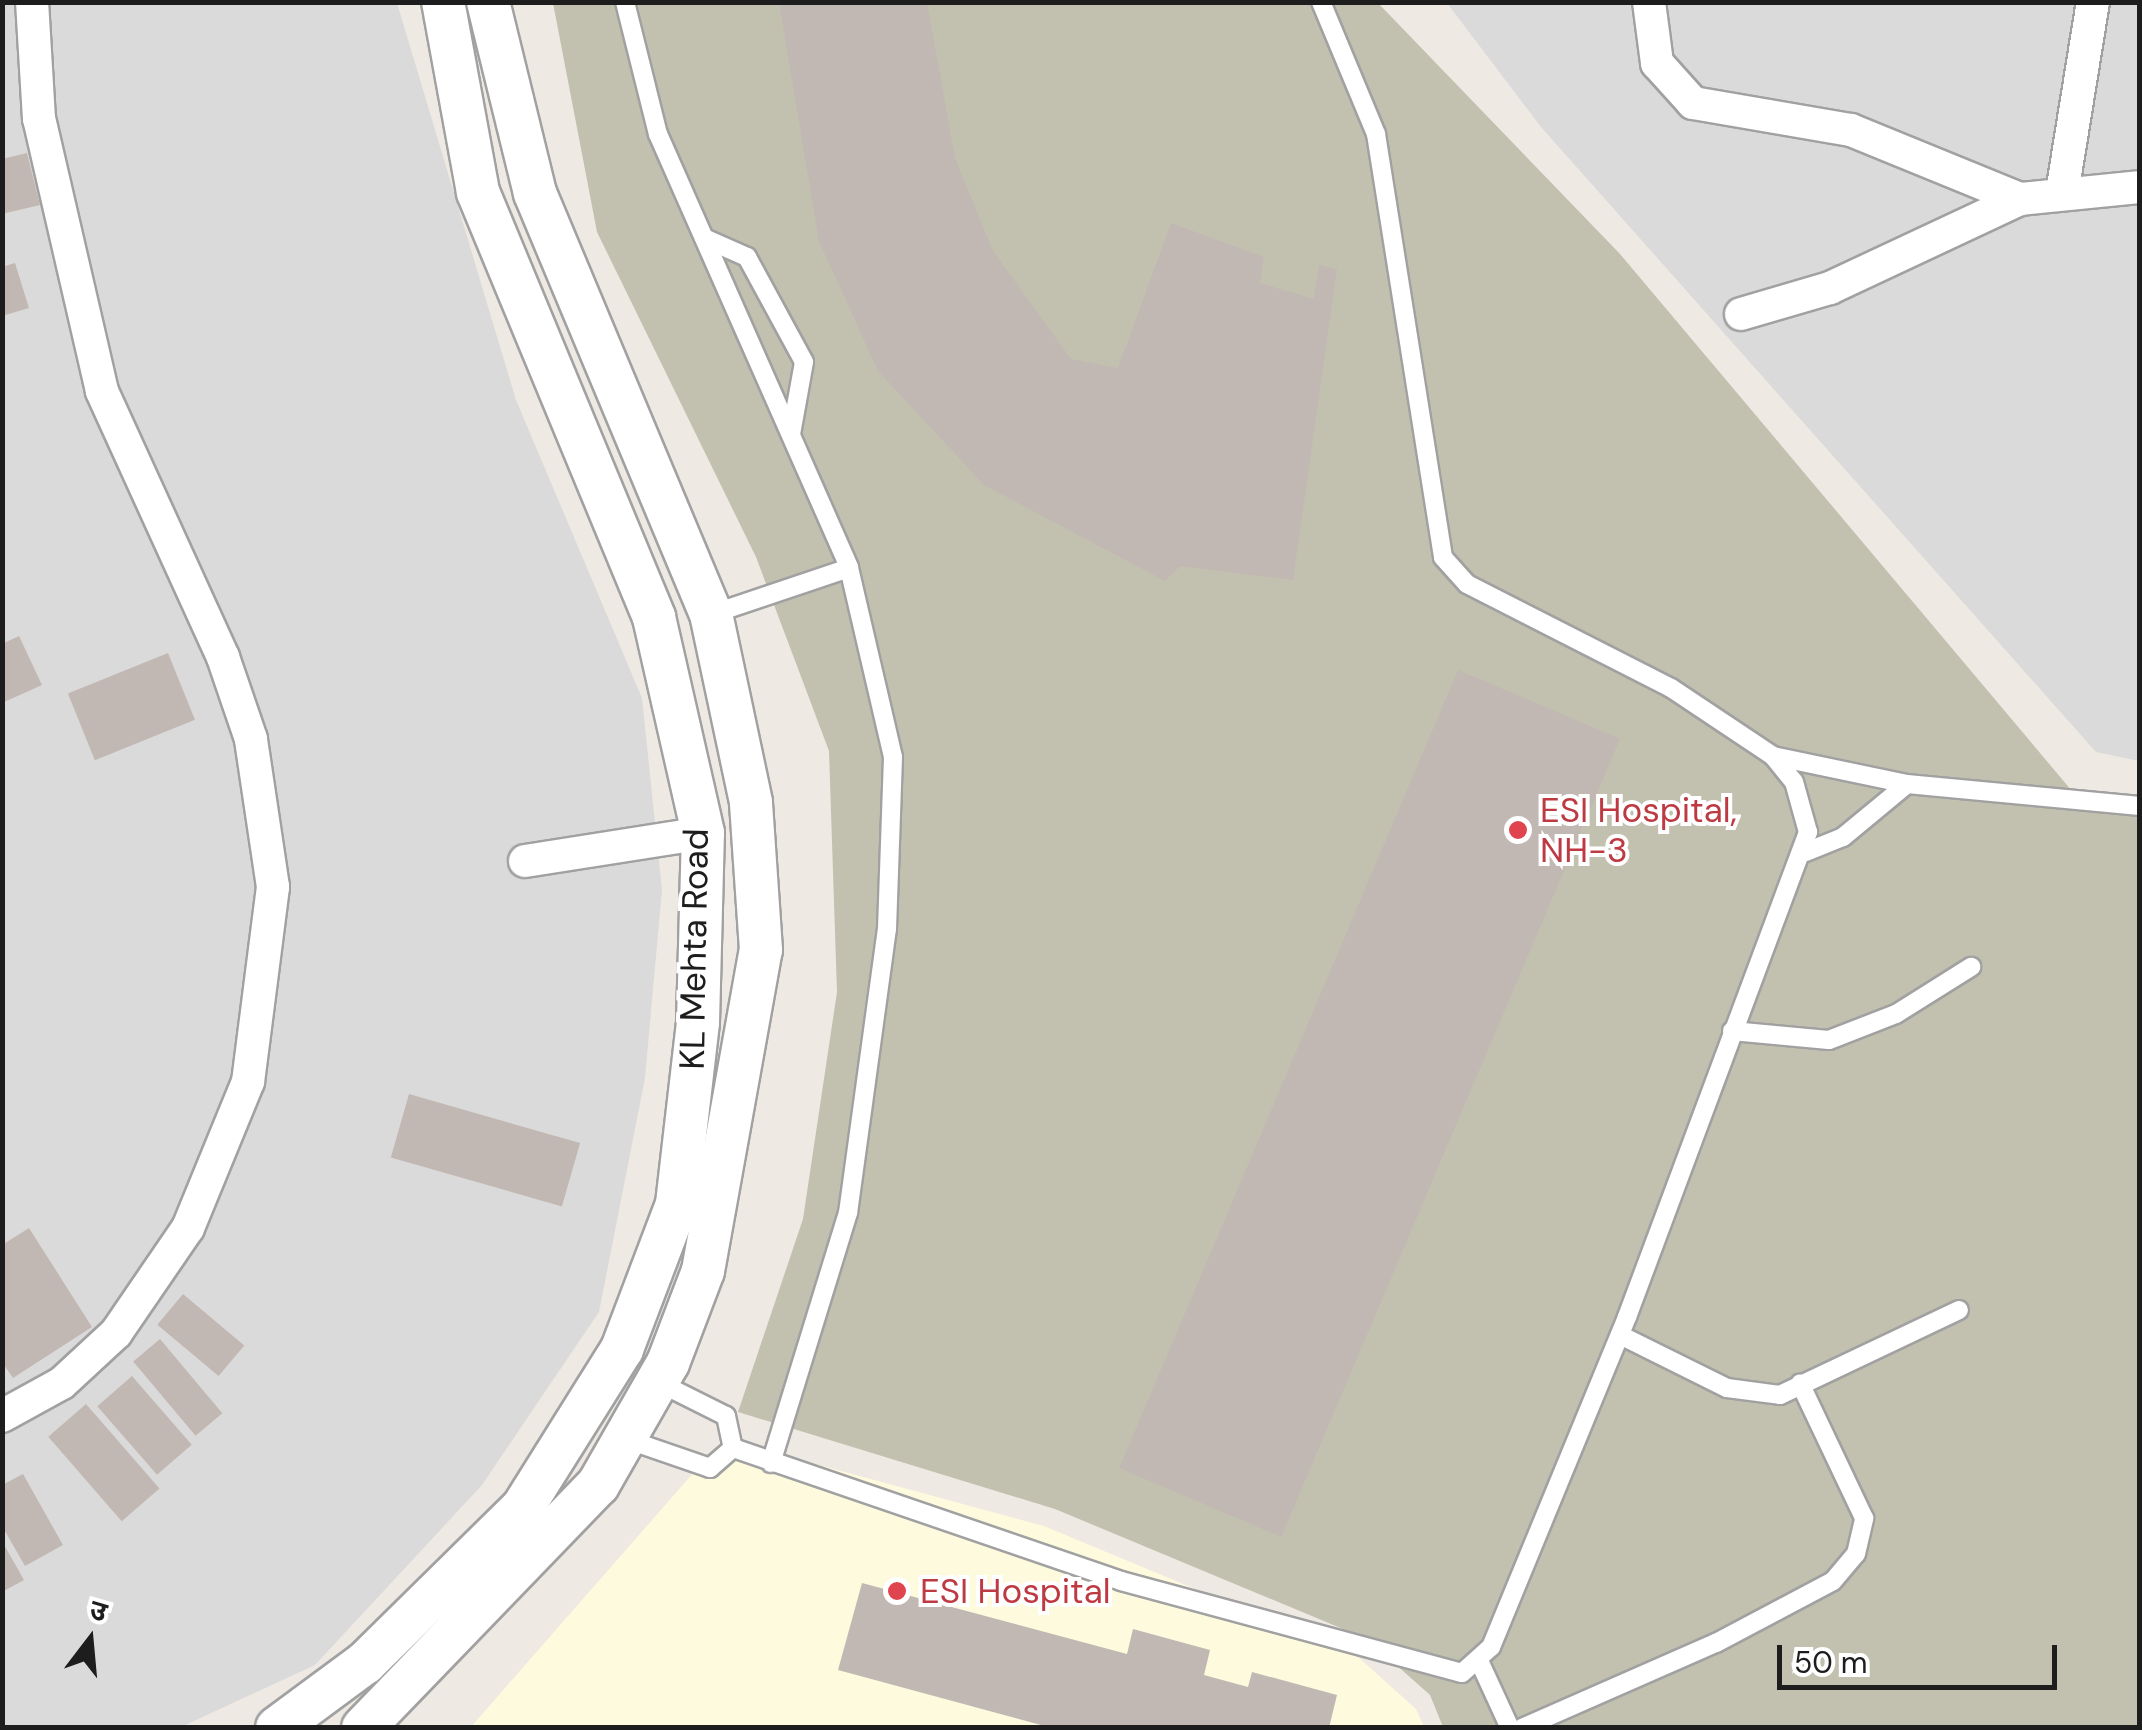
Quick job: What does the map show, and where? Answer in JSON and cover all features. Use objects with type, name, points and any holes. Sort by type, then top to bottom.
[{"type":"street","points":[[2,1416],[62,1382],[116,1333],[188,1228],[248,1082],[273,887],[254,756],[223,657],[102,391],[39,119],[32,2]]},
{"type":"street","name":"KL Mehta Road","points":[[276,1728],[365,1663],[523,1507],[622,1350],[677,1204],[698,1022],[703,833],[654,617],[478,192],[444,2]]},
{"type":"street","name":"KL Mehta Road","points":[[362,1728],[586,1498],[658,1382],[703,1271],[761,950],[751,802],[711,614],[535,193],[488,2]]},
{"type":"street","points":[[1650,2],[1657,63],[1693,103],[1851,130],[2020,199]]},
{"type":"street","points":[[2062,193],[2093,2]]},
{"type":"street","points":[[1741,314],[1830,288],[2020,199],[2140,187]]},
{"type":"street","points":[[525,861],[703,833]]},
{"type":"lane","points":[[624,2],[658,134],[849,568],[893,757],[887,929],[848,1213],[771,1464]]},
{"type":"lane","points":[[1321,2],[1380,154],[1442,556],[1467,584],[1671,688],[1773,756],[1907,784],[2140,806]]},
{"type":"lane","points":[[704,238],[747,257],[804,362],[792,434]]},
{"type":"lane","points":[[711,614],[849,568]]},
{"type":"lane","points":[[1510,1728],[1481,1665],[1620,1335],[1732,1031],[1806,852],[1798,794],[1773,756]]},
{"type":"lane","points":[[1806,852],[1844,837],[1907,784]]},
{"type":"lane","points":[[1732,1031],[1829,1040],[1896,1014],[1971,966]]},
{"type":"lane","points":[[1620,1335],[1727,1388],[1780,1395],[1959,1310]]},
{"type":"lane","points":[[658,1382],[726,1416],[733,1448]]},
{"type":"lane","points":[[1522,1728],[1716,1643],[1833,1581],[1856,1554],[1864,1518],[1800,1383]]},
{"type":"lane","points":[[626,1438],[710,1468],[733,1448]]},
{"type":"lane","points":[[733,1448],[1122,1581],[1446,1674],[1481,1665]]},
{"type":"shaded area","points":[[3,3],[397,3],[516,400],[642,698],[662,890],[645,1078],[599,1312],[482,1485],[315,1665],[181,1727],[3,1728]]},
{"type":"shaded area","points":[[553,3],[1378,3],[1620,254],[2072,791],[2139,802],[2139,1727],[1443,1727],[1430,1695],[1367,1639],[1055,1509],[738,1412],[803,1219],[837,992],[829,751],[756,557],[597,232]]},
{"type":"shaded area","points":[[1447,3],[2139,3],[2139,761],[2096,752],[1541,127]]},
{"type":"shaded area","name":"ESI Hospital","points":[[723,1439],[1044,1526],[1358,1657],[1416,1709],[1424,1727],[470,1728]]},
{"type":"building","points":[[779,2],[927,2],[955,158],[993,251],[1071,359],[1118,368],[1171,223],[1264,257],[1260,283],[1314,299],[1319,265],[1337,269],[1293,580],[1180,566],[1165,581],[984,485],[878,371],[819,241]]},
{"type":"building","points":[[27,153],[40,205],[2,214],[2,159]]},
{"type":"building","points":[[15,263],[29,308],[2,316],[2,267]]},
{"type":"building","points":[[19,636],[42,685],[2,703],[2,644]]},
{"type":"building","points":[[168,653],[195,720],[95,760],[68,693]]},
{"type":"building","points":[[1458,670],[1620,739],[1281,1537],[1119,1468]]},
{"type":"building","points":[[409,1094],[580,1143],[562,1207],[391,1157]]},
{"type":"building","points":[[29,1228],[92,1327],[13,1378],[2,1362],[2,1245]]},
{"type":"building","points":[[183,1294],[244,1345],[219,1376],[157,1325]]},
{"type":"building","points":[[160,1339],[222,1413],[196,1436],[133,1361]]},
{"type":"building","points":[[132,1376],[192,1445],[157,1475],[97,1406]]},
{"type":"building","points":[[86,1404],[159,1489],[122,1521],[48,1437]]},
{"type":"building","points":[[23,1474],[63,1545],[25,1566],[2,1526],[2,1485]]},
{"type":"building","points":[[2,1541],[24,1580],[2,1592]]},
{"type":"building","points":[[862,1583],[1127,1654],[1133,1629],[1210,1650],[1204,1675],[1248,1687],[1252,1672],[1337,1695],[1329,1728],[1052,1728],[838,1670]]},
{"type":"place","name":"ESI Hospital, NH-3","points":[[1518,830]]},
{"type":"place","name":"ESI Hospital","points":[[897,1591]]}]
